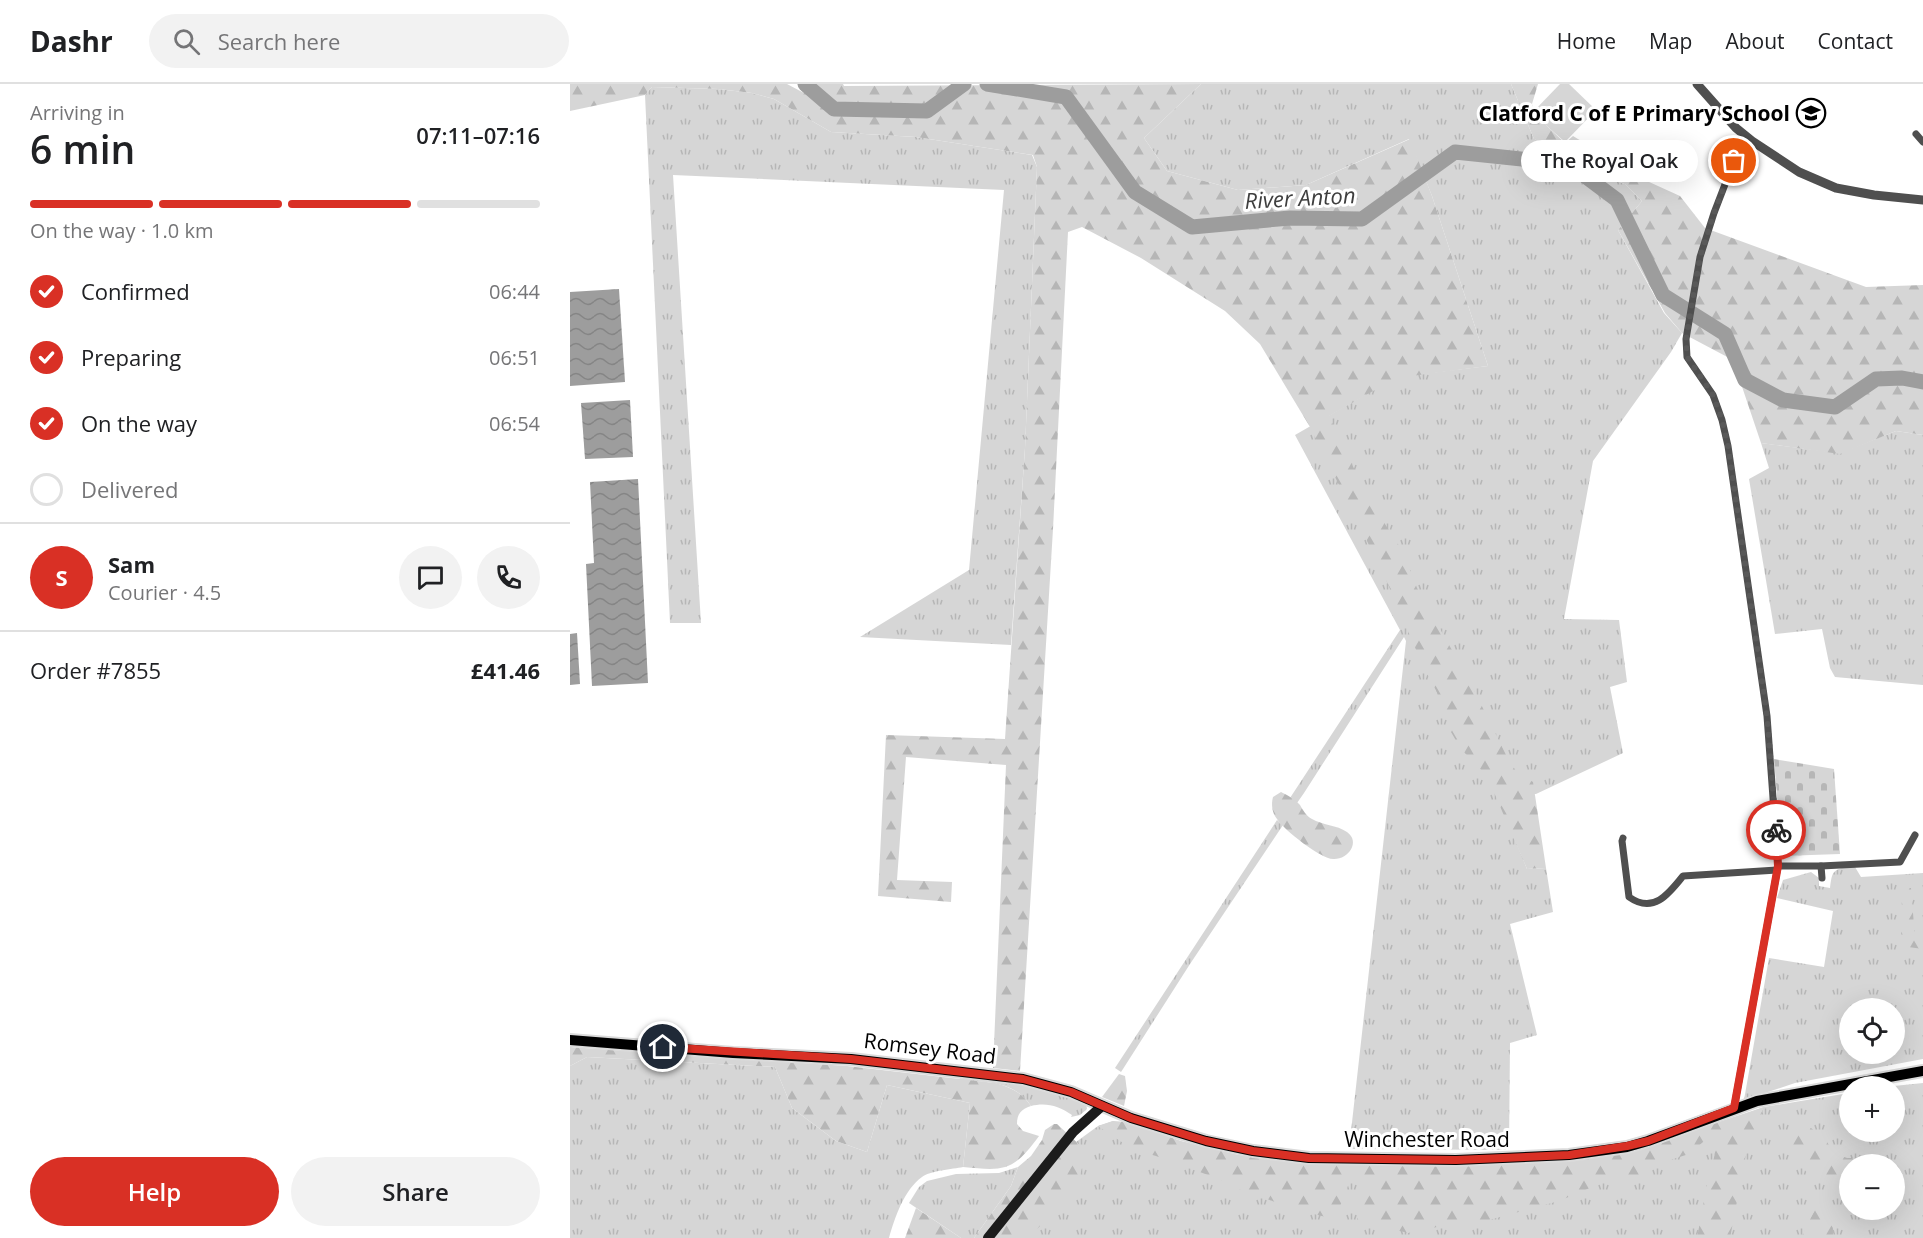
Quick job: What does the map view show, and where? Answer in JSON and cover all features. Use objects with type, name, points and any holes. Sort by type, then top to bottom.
[{"type":"main road","name":"Romsey Road","points":[[570,1040],[733,1053],[851,1059],[989,1074],[1023,1079],[1071,1092],[1102,1106]]},
{"type":"main road","name":"Winchester Road","points":[[1102,1106],[1170,1131],[1253,1151],[1309,1158],[1456,1160],[1545,1158],[1627,1146],[1666,1135],[1734,1108],[1799,1092],[1923,1071]]},
{"type":"main road","points":[[988,1238],[1073,1132],[1102,1106]]},
{"type":"street","points":[[1697,84],[1736,128],[1799,172],[1836,188],[1923,200]]},
{"type":"street","points":[[1916,134],[1923,142]]},
{"type":"street","points":[[1734,1108],[1778,868],[1767,716],[1728,446],[1713,395],[1687,357],[1686,339],[1700,257],[1734,161],[1752,141]]},
{"type":"street","points":[[1623,838],[1629,897],[1639,904],[1656,903],[1672,891],[1683,876],[1778,868],[1900,862],[1915,835]]},
{"type":"street","points":[[1821,866],[1822,878]]},
{"type":"green space","points":[[570,84],[787,84],[804,93],[810,84],[843,84],[844,86],[1201,84],[1144,138],[1167,171],[1238,190],[1306,185],[1410,139],[1432,196],[1488,366],[1396,378],[1329,416],[1367,496],[1403,552],[1417,588],[1471,684],[1507,757],[1516,771],[1533,782],[1546,868],[1527,869],[1487,776],[1461,749],[1451,732],[1448,713],[1423,666],[1384,575],[1310,427],[1260,344],[1225,311],[1141,258],[1082,227],[1068,232],[1053,529],[1020,1071],[993,1068],[1006,765],[906,757],[897,880],[952,882],[951,902],[878,896],[886,735],[1005,739],[1025,448],[1037,167],[1033,155],[916,137],[831,132],[774,99],[752,93],[718,89],[652,87],[645,95],[570,111]]},
{"type":"green space","points":[[1201,84],[1511,84],[1534,139],[1626,185],[1642,201],[1618,230],[1664,313],[1682,333],[1671,352],[1593,461],[1564,619],[1619,620],[1627,682],[1610,687],[1623,753],[1536,794],[1496,793],[1527,869],[1546,868],[1553,912],[1510,924],[1537,1035],[1510,1043],[1509,1150],[1349,1149],[1406,641],[1404,637],[1297,803],[1290,798],[1400,630],[1295,435],[1396,377],[1488,366],[1432,196],[1409,139],[1306,185],[1238,190],[1167,171],[1144,138]]},
{"type":"green space","points":[[1511,84],[1538,84],[1532,104],[1534,114],[1565,143],[1573,136],[1647,181],[1680,196],[1705,228],[1866,287],[1923,285],[1923,435],[1896,431],[1840,454],[1761,443],[1733,360],[1682,333],[1665,313],[1618,230],[1642,201],[1626,185],[1534,139]]},
{"type":"green space","points":[[1560,84],[1569,84],[1596,110],[1565,142],[1532,113]]},
{"type":"green space","points":[[652,87],[718,89],[752,93],[774,99],[831,132],[916,137],[1032,155],[1037,167],[1025,448],[1011,645],[860,637],[969,570],[1004,190],[673,175],[701,623],[670,623],[645,95]]},
{"type":"green space","points":[[1896,431],[1923,435],[1923,685],[1835,677],[1830,668],[1822,629],[1775,634],[1749,479],[1769,468],[1761,443],[1840,453]]},
{"type":"green space","points":[[1774,759],[1834,769],[1840,854],[1782,856]]},
{"type":"green space","points":[[1281,792],[1298,803],[1310,818],[1347,832],[1353,841],[1348,854],[1338,859],[1327,858],[1287,830],[1275,817],[1272,808],[1273,797]]},
{"type":"green space","points":[[1277,820],[1283,825],[1121,1072],[1115,1068]]},
{"type":"green space","points":[[1855,867],[1861,877],[1923,873],[1923,1059],[1905,1062],[1905,998],[1839,998],[1839,1064],[1896,1064],[1795,1083],[1744,1100],[1769,958],[1824,967],[1833,911],[1777,898],[1783,880],[1811,872],[1819,878],[1819,886],[1830,888],[1833,874],[1837,870]]},
{"type":"green space","points":[[1911,888],[1915,938],[1923,940],[1923,949],[1901,946],[1902,889]]},
{"type":"green space","points":[[570,1047],[847,1066],[995,1083],[1006,1086],[1024,1097],[1031,1106],[1020,1112],[1017,1124],[1023,1131],[1039,1136],[1022,1157],[1007,1166],[989,1169],[963,1167],[970,1103],[887,1085],[867,1152],[836,1141],[792,1108],[775,1067],[587,1057],[570,1066]]},
{"type":"green space","points":[[587,1057],[775,1067],[792,1108],[836,1141],[867,1152],[887,1085],[970,1103],[963,1167],[930,1173],[916,1182],[901,1204],[889,1238],[570,1238],[570,1066]]},
{"type":"green space","points":[[1119,1074],[1125,1076],[1127,1091],[1124,1106],[1102,1097]]},
{"type":"green space","points":[[960,1075],[1031,1084],[1086,1103],[1087,1109],[1080,1115],[1071,1117],[1072,1115],[1057,1107],[1042,1104],[1031,1106],[1017,1092],[1008,1087],[960,1080]]},
{"type":"green space","points":[[1923,1083],[1923,1238],[1001,1238],[1076,1142],[1098,1126],[1113,1121],[1251,1163],[1340,1168],[1624,1159],[1764,1107],[1839,1095],[1839,1142],[1905,1142],[1905,1085]]},
{"type":"green space","points":[[1764,1107],[1746,1154],[1730,1238],[1697,1238],[1715,1150],[1712,1138],[1703,1142],[1689,1154],[1673,1159],[1640,1176],[1604,1182],[1559,1201],[1474,1224],[1437,1227],[1408,1233],[1357,1220],[1367,1178],[1351,1178],[1336,1217],[1330,1218],[1289,1208],[1253,1193],[1233,1188],[1219,1179],[1132,1149],[1098,1126],[1113,1121],[1128,1122],[1181,1141],[1239,1155],[1333,1162],[1541,1162],[1624,1153]]},
{"type":"green space","points":[[1057,1124],[1083,1148],[1083,1164],[1077,1186],[1068,1197],[1052,1209],[1043,1223],[1028,1238],[974,1238],[1011,1186],[1018,1167],[1031,1156],[1042,1140],[1045,1130]]},
{"type":"green space","points":[[1799,1128],[1811,1128],[1826,1140],[1831,1149],[1839,1155],[1839,1183],[1829,1184],[1818,1180],[1803,1168],[1794,1152],[1792,1144]]},
{"type":"green space","points":[[1018,1167],[1011,1186],[974,1238],[961,1238],[909,1203],[919,1187],[927,1181],[956,1174],[999,1173]]},
{"type":"green space","points":[[1820,1206],[1830,1215],[1833,1223],[1833,1238],[1801,1238],[1815,1209]]},
{"type":"green space","points":[[916,1208],[961,1238],[905,1238]]},
{"type":"water","points":[[619,289],[625,382],[570,386],[570,292]]},
{"type":"water","points":[[630,400],[633,457],[585,459],[581,403]]},
{"type":"water","points":[[638,479],[648,683],[592,686],[586,564],[594,563],[590,482]]},
{"type":"water","points":[[577,633],[580,684],[570,685],[570,634]]},
{"type":"waterway","name":"River Anton","points":[[805,84],[834,109],[927,111],[964,84]]},
{"type":"waterway","name":"River Anton","points":[[987,84],[1066,97],[1135,192],[1192,227],[1290,218],[1362,219],[1455,152],[1569,164],[1617,200],[1663,295],[1725,334],[1745,380],[1783,400],[1835,407],[1876,379],[1902,378],[1923,382]]},
{"type":"way so far","points":[[1734,161],[1700,257],[1686,339],[1687,357],[1713,395],[1728,446],[1767,716],[1776,830]]},
{"type":"place","name":"Clatford C of E Primary School","points":[[1811,113]]},
{"type":"place","name":"The Royal Oak","points":[[1734,161]]},
{"type":"route","points":[[663,1047],[851,1059],[1023,1079],[1071,1092],[1131,1118],[1165,1129],[1228,1147],[1278,1155],[1373,1160],[1511,1159],[1545,1158],[1627,1146],[1666,1135],[1734,1108],[1778,866],[1776,830]]}]
